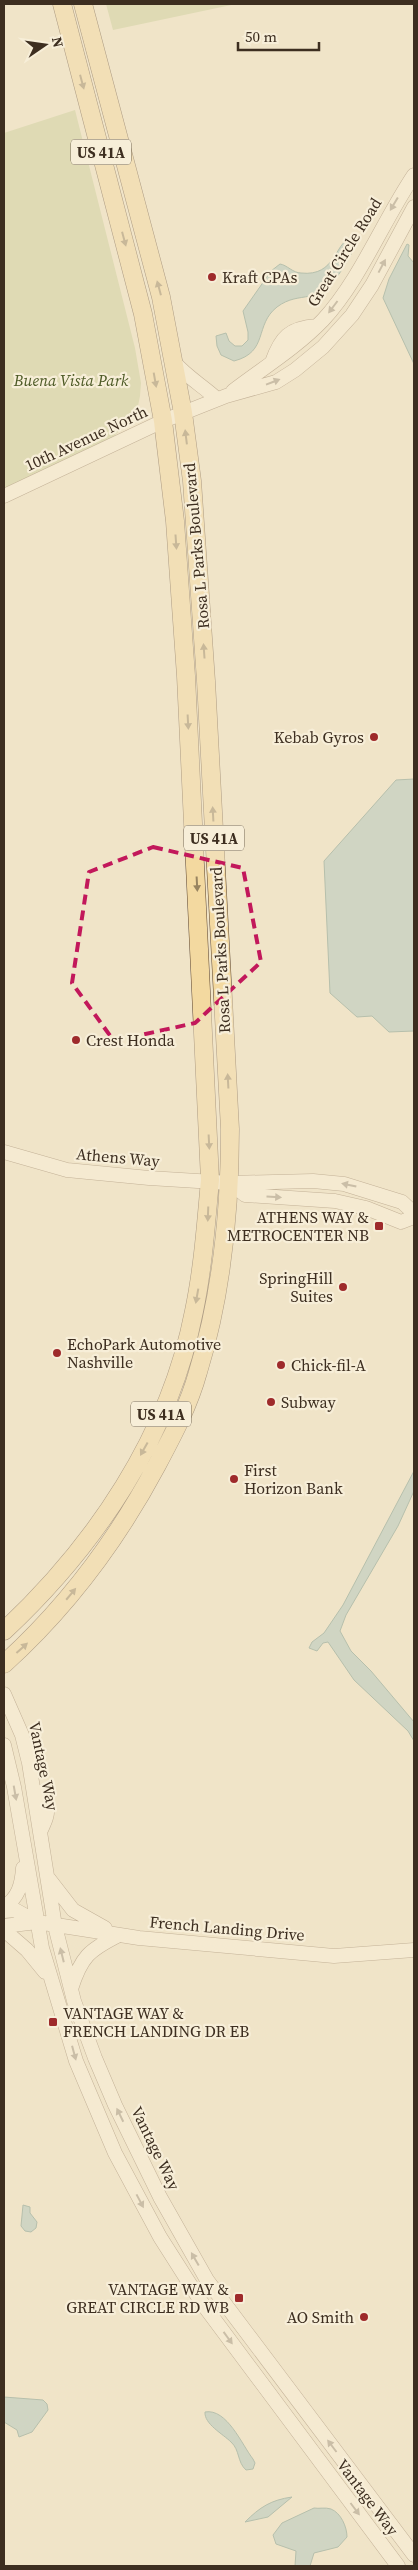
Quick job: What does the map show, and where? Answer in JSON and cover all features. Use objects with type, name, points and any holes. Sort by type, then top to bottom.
[{"type":"main road","name":"Rosa L Parks Boulevard","points":[[4,1631],[35,1602],[72,1560],[108,1512],[154,1430],[171,1390],[194,1313],[205,1248],[210,1180],[186,676],[175,521],[163,421],[143,314],[62,4]]},
{"type":"main road","name":"Rosa L Parks Boulevard","points":[[4,1664],[40,1632],[85,1578],[135,1507],[171,1439],[185,1409],[202,1361],[219,1274],[228,1215],[230,1183],[230,1129],[206,681],[192,481],[183,413],[161,297],[83,4]]},
{"type":"street","name":"Great Circle Road","points":[[222,398],[272,362],[282,340],[294,330],[299,327],[317,326],[340,298],[396,201],[414,175]]},
{"type":"street","points":[[183,413],[222,398],[276,382],[324,347],[352,315],[362,300],[414,207]]},
{"type":"street","points":[[174,362],[189,378],[222,398]]},
{"type":"street","name":"10th Avenue North","points":[[4,496],[183,413]]},
{"type":"street","name":"Athens Way","points":[[4,1152],[67,1170],[149,1178],[210,1180],[230,1183],[313,1180],[344,1184],[402,1202],[414,1213]]},
{"type":"street","name":"Athens Way","points":[[230,1183],[245,1195],[342,1202],[401,1222],[414,1217]]},
{"type":"street","name":"Vantage Way","points":[[4,1694],[22,1736],[33,1788],[55,1926],[71,1989],[95,2058],[116,2106],[160,2197],[207,2280],[414,2555]]},
{"type":"street","name":"Vantage Way","points":[[4,1745],[14,1787],[37,1922],[50,1979],[90,2098],[115,2153],[160,2237],[213,2319],[398,2566]]},
{"type":"street","points":[[4,1907],[13,1901],[22,1883],[24,1850]]},
{"type":"street","points":[[46,1873],[73,1910],[83,1918],[119,1935]]},
{"type":"street","name":"French Landing Drive","points":[[4,1911],[15,1910],[37,1922],[55,1926],[119,1935],[334,1956],[384,1954],[414,1950]]},
{"type":"street","name":"French Landing Drive","points":[[4,1928],[37,1922]]},
{"type":"street","points":[[4,1928],[37,1960],[50,1979]]},
{"type":"street","points":[[71,1989],[78,1968],[87,1954],[119,1935]]},
{"type":"highlighted area","points":[[153,847],[243,868],[261,962],[195,1023],[114,1041],[72,983],[89,872]]},
{"type":"green space","points":[[106,4],[236,4],[113,30]]},
{"type":"green space","name":"Buena Vista Park","points":[[75,110],[135,348],[141,383],[140,396],[138,406],[126,424],[112,438],[4,492],[4,133]]},
{"type":"water","points":[[350,239],[354,244],[351,255],[333,282],[325,290],[317,294],[294,299],[277,307],[270,314],[257,345],[245,357],[234,361],[221,355],[217,346],[216,336],[226,333],[229,341],[235,346],[242,346],[248,340],[243,311],[271,271],[280,264],[298,273],[313,273],[321,270],[333,259],[345,241]]},
{"type":"water","points":[[407,244],[409,245],[408,256],[414,263],[414,364],[383,298],[389,279]]},
{"type":"water","points":[[414,779],[414,1031],[389,1032],[372,1016],[357,1017],[330,993],[324,861],[396,780]]},
{"type":"water","points":[[414,1471],[414,1491],[398,1526],[346,1615],[340,1631],[351,1651],[371,1671],[414,1722],[414,1741],[408,1731],[354,1680],[328,1642],[323,1643],[317,1651],[309,1648],[312,1642],[324,1633],[343,1605]]},
{"type":"water","points":[[23,2205],[30,2207],[30,2213],[37,2222],[36,2228],[31,2232],[25,2231],[21,2226]]},
{"type":"water","points":[[4,2397],[43,2400],[47,2404],[48,2410],[32,2432],[19,2437],[17,2430],[4,2422]]},
{"type":"water","points":[[205,2412],[213,2412],[227,2421],[253,2459],[255,2463],[253,2469],[246,2470],[243,2467],[234,2445],[211,2425]]},
{"type":"water","points":[[292,2497],[268,2517],[245,2522],[266,2505]]},
{"type":"water","points":[[314,2508],[329,2508],[335,2511],[345,2525],[347,2537],[338,2547],[314,2553],[310,2566],[295,2566],[296,2551],[276,2544],[273,2535],[282,2523]]},
{"type":"place","name":"Kraft CPAs","points":[[212,277]]},
{"type":"place","name":"Kebab Gyros","points":[[374,737]]},
{"type":"place","name":"Crest Honda","points":[[76,1040]]},
{"type":"place","name":"ATHENS WAY & METROCENTER NB","points":[[379,1226]]},
{"type":"place","name":"SpringHill Suites","points":[[343,1287]]},
{"type":"place","name":"EchoPark Automotive Nashville","points":[[57,1353]]},
{"type":"place","name":"Chick-fil-A","points":[[281,1365]]},
{"type":"place","name":"Subway","points":[[271,1402]]},
{"type":"place","name":"First Horizon Bank","points":[[234,1479]]},
{"type":"place","name":"VANTAGE WAY & FRENCH LANDING DR EB","points":[[53,2022]]},
{"type":"place","name":"VANTAGE WAY & GREAT CIRCLE RD WB","points":[[239,2298]]},
{"type":"place","name":"AO Smith","points":[[364,2317]]}]
